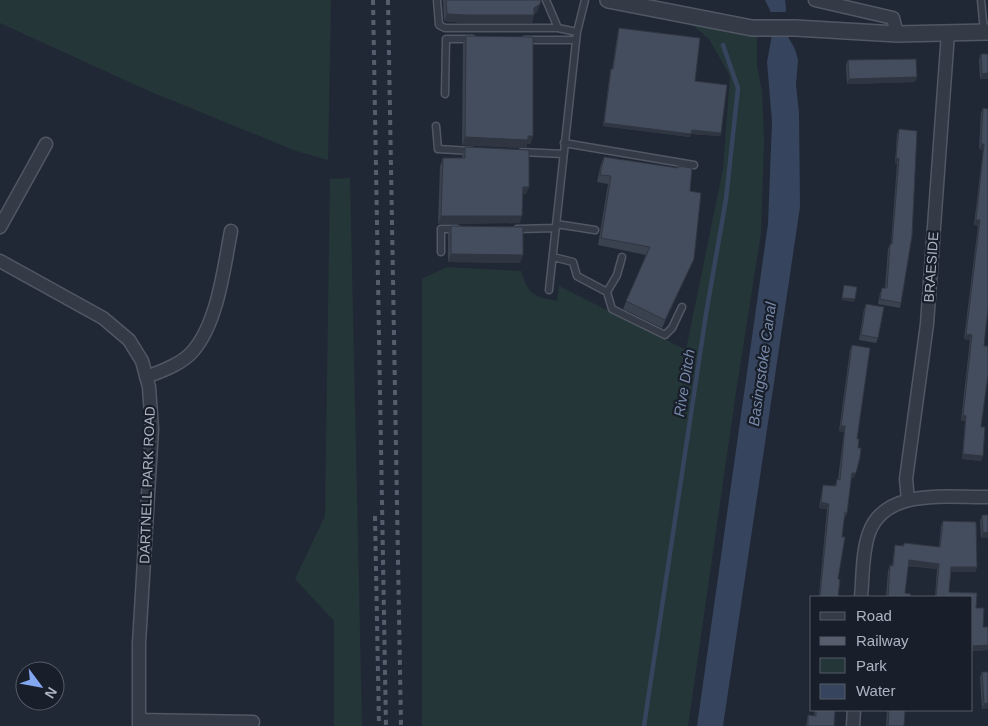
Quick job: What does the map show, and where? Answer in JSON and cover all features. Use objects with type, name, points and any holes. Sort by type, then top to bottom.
[{"type":"street","points":[[608,0],[752,28],[795,28],[897,34],[986,32]]},
{"type":"street","points":[[815,0],[893,18],[897,34]]},
{"type":"street","name":"BRAESIDE","points":[[908,500],[906,479],[927,324],[948,33]]},
{"type":"street","points":[[0,227],[46,144]]},
{"type":"street","points":[[146,377],[168,369],[193,352],[206,331],[222,280],[231,231]]},
{"type":"street","name":"DARTNELL PARK ROAD","points":[[0,261],[103,318],[129,340],[142,361],[146,377],[152,429],[139,644],[139,723]]},
{"type":"street","points":[[861,596],[868,534],[881,512],[892,505],[908,500],[988,498]]},
{"type":"street","points":[[853,726],[854,711]]},
{"type":"street","points":[[139,723],[253,722]]},
{"type":"lane","points":[[437,0],[439,25],[445,28],[558,28],[577,32]]},
{"type":"lane","points":[[546,0],[558,28]]},
{"type":"lane","points":[[549,290],[576,40],[585,0]]},
{"type":"lane","points":[[981,0],[986,32]]},
{"type":"lane","points":[[445,94],[446,39],[483,39]]},
{"type":"lane","points":[[520,40],[576,40]]},
{"type":"lane","points":[[436,126],[438,149],[476,151]]},
{"type":"lane","points":[[564,143],[694,165]]},
{"type":"lane","points":[[515,152],[563,154]]},
{"type":"lane","points":[[508,229],[556,226],[595,230]]},
{"type":"lane","points":[[441,252],[441,229],[460,229]]},
{"type":"lane","points":[[553,257],[573,262],[577,276],[607,292],[612,309],[666,334],[672,328],[682,307]]},
{"type":"lane","points":[[607,292],[617,275],[622,257]]},
{"type":"green space","points":[[0,0],[331,0],[328,160],[296,151],[149,91],[0,23]]},
{"type":"green space","points":[[691,24],[757,34],[757,67],[762,91],[764,142],[761,233],[688,726],[422,726],[422,279],[447,267],[521,271],[529,290],[537,296],[557,301],[559,286],[686,350],[723,169],[730,76],[709,39]]},
{"type":"green space","points":[[350,178],[362,726],[334,726],[334,621],[295,579],[325,516],[330,179]]},
{"type":"water","name":"Basingstoke Canal","points":[[765,0],[785,0],[786,9],[783,28],[795,49],[798,60],[796,85],[799,113],[800,207],[723,726],[697,726],[768,224],[772,122],[767,62],[773,29],[770,10]]},
{"type":"pier","points":[[768,12],[788,12],[786,28],[770,29]]},
{"type":"building","points":[[446,0],[541,0],[540,4],[534,8],[534,15],[466,15],[447,14]]},
{"type":"building","points":[[619,28],[700,38],[695,81],[727,85],[721,133],[692,130],[691,134],[604,123],[611,69],[613,69]]},
{"type":"building","points":[[466,36],[533,37],[533,136],[528,136],[528,140],[465,137]]},
{"type":"building","points":[[981,54],[988,54],[988,73],[982,74]]},
{"type":"building","points":[[916,59],[917,77],[849,79],[848,60]]},
{"type":"building","points":[[983,108],[988,109],[988,309],[984,346],[988,346],[988,375],[981,427],[985,427],[983,456],[963,454],[966,416],[963,415],[972,335],[966,334],[980,220],[976,220],[984,144],[981,144]]},
{"type":"building","points":[[899,129],[917,131],[912,236],[901,303],[880,299],[882,288],[887,288],[890,244],[892,244],[899,159],[896,158]]},
{"type":"building","points":[[465,147],[529,150],[529,187],[523,187],[522,216],[441,216],[443,158],[465,158]]},
{"type":"building","points":[[604,157],[678,168],[678,166],[692,168],[690,191],[701,193],[694,259],[665,320],[626,301],[650,247],[601,238],[611,176],[600,175]]},
{"type":"building","points":[[451,226],[523,227],[523,255],[451,254]]},
{"type":"building","points":[[844,285],[857,287],[855,299],[842,298]]},
{"type":"building","points":[[866,304],[884,307],[878,338],[861,335]]},
{"type":"building","points":[[852,345],[870,348],[857,439],[859,439],[858,448],[861,448],[860,457],[856,473],[852,473],[847,513],[845,512],[842,537],[845,537],[838,579],[840,580],[838,596],[820,596],[829,504],[821,502],[823,485],[836,486],[837,479],[840,480],[845,426],[841,426]]},
{"type":"building","points":[[982,515],[988,515],[988,532],[983,533]]},
{"type":"building","points":[[943,521],[976,522],[977,567],[951,567],[949,592],[977,593],[976,608],[984,608],[983,627],[988,627],[988,645],[973,646],[973,596],[936,596],[939,564],[909,560],[905,593],[911,594],[910,596],[888,596],[890,565],[893,566],[895,545],[904,546],[904,543],[940,547]]},
{"type":"building","points":[[982,672],[988,672],[988,703],[984,704]]},
{"type":"building","points":[[816,711],[835,711],[834,726],[808,726],[808,715],[816,716]]},
{"type":"building","points":[[889,711],[905,711],[904,726],[888,726]]},
{"type":"waterway","name":"Rive Ditch","points":[[644,726],[706,314],[726,199],[738,88],[723,45]]},
{"type":"railway","points":[[373,0],[386,726]]},
{"type":"railway","points":[[388,0],[401,726]]},
{"type":"railway","points":[[375,516],[379,726]]}]
